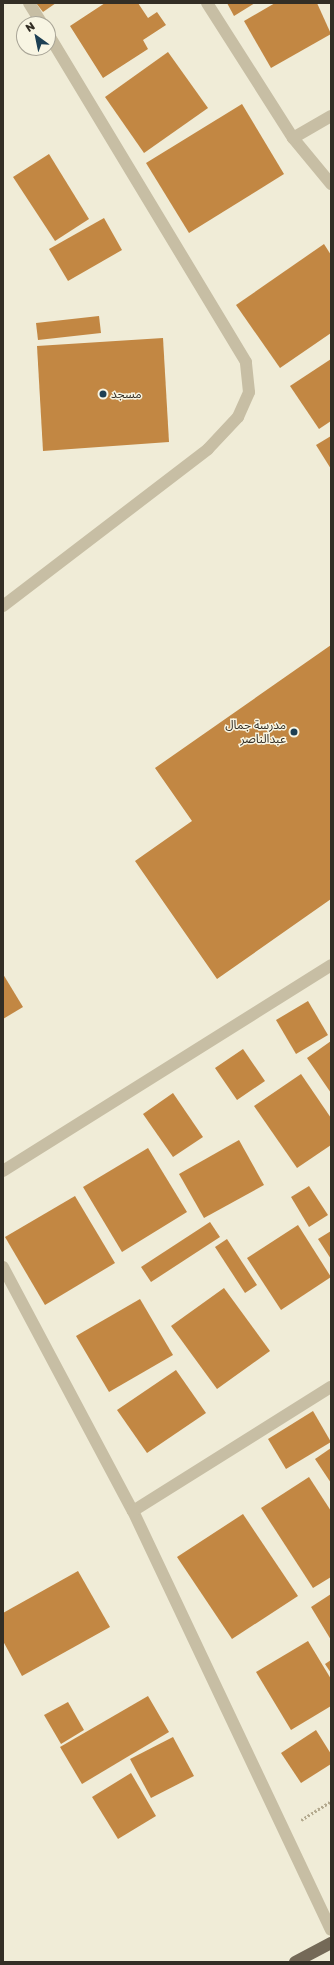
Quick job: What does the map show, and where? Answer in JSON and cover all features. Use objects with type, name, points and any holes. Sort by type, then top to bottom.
[{"type":"main road","points":[[295,1962],[331,1943]]},
{"type":"street","points":[[29,3],[37,16]]},
{"type":"street","points":[[207,3],[293,138],[331,184]]},
{"type":"street","points":[[3,606],[208,448],[238,417],[250,392],[246,362],[56,47]]},
{"type":"street","points":[[293,138],[331,116]]},
{"type":"street","points":[[3,1171],[331,965]]},
{"type":"street","points":[[3,1267],[133,1511],[331,1930]]},
{"type":"street","points":[[133,1511],[331,1387]]},
{"type":"path","points":[[284,1832],[331,1801]]},
{"type":"building","points":[[36,3],[56,3],[43,12]]},
{"type":"building","points":[[105,3],[138,3],[148,18],[157,12],[166,25],[143,40],[148,49],[103,78],[70,26]]},
{"type":"building","points":[[227,3],[255,3],[234,16]]},
{"type":"building","points":[[275,3],[317,3],[331,34],[271,68],[244,21]]},
{"type":"building","points":[[168,52],[208,108],[144,153],[105,97]]},
{"type":"building","points":[[242,104],[284,174],[189,233],[146,163]]},
{"type":"building","points":[[49,154],[89,219],[55,241],[13,177]]},
{"type":"building","points":[[104,218],[122,250],[68,281],[49,249]]},
{"type":"building","points":[[324,244],[331,255],[331,333],[280,368],[236,305]]},
{"type":"building","points":[[99,316],[101,333],[38,340],[36,323]]},
{"type":"building","name":"مسجد","points":[[163,338],[169,442],[43,451],[37,346]]},
{"type":"building","points":[[331,359],[331,421],[319,429],[290,386]]},
{"type":"building","points":[[331,436],[331,469],[316,445]]},
{"type":"building","points":[[331,645],[331,899],[217,979],[135,861],[192,821],[155,768]]},
{"type":"building","points":[[3,974],[23,1007],[3,1019]]},
{"type":"building","points":[[308,1001],[328,1035],[296,1054],[276,1020]]},
{"type":"building","points":[[331,1041],[331,1093],[307,1058]]},
{"type":"building","points":[[243,1049],[265,1081],[237,1100],[215,1068]]},
{"type":"building","points":[[301,1074],[331,1118],[331,1145],[297,1168],[254,1106]]},
{"type":"building","points":[[173,1093],[203,1137],[173,1157],[143,1114]]},
{"type":"building","points":[[239,1140],[264,1185],[204,1218],[179,1174]]},
{"type":"building","points":[[148,1148],[187,1212],[122,1252],[83,1187]]},
{"type":"building","points":[[309,1186],[328,1215],[309,1227],[291,1197]]},
{"type":"building","points":[[75,1196],[115,1263],[45,1305],[5,1237]]},
{"type":"building","points":[[210,1222],[220,1237],[151,1282],[141,1267]]},
{"type":"building","points":[[298,1225],[331,1277],[281,1310],[247,1258]]},
{"type":"building","points":[[331,1231],[331,1259],[318,1239]]},
{"type":"building","points":[[227,1239],[257,1285],[245,1293],[215,1247]]},
{"type":"building","points":[[224,1288],[270,1351],[217,1389],[171,1326]]},
{"type":"building","points":[[140,1299],[173,1355],[109,1392],[76,1336]]},
{"type":"building","points":[[176,1370],[206,1413],[147,1453],[117,1410]]},
{"type":"building","points":[[313,1411],[331,1442],[286,1469],[268,1439]]},
{"type":"building","points":[[331,1448],[331,1483],[315,1459]]},
{"type":"building","points":[[309,1477],[331,1511],[331,1577],[313,1588],[261,1508]]},
{"type":"building","points":[[243,1514],[298,1596],[232,1639],[177,1557]]},
{"type":"building","points":[[78,1571],[110,1627],[22,1676],[3,1641],[3,1613]]},
{"type":"building","points":[[331,1594],[331,1640],[311,1607]]},
{"type":"building","points":[[308,1641],[331,1679],[331,1706],[291,1730],[256,1672]]},
{"type":"building","points":[[331,1660],[331,1673],[325,1664]]},
{"type":"building","points":[[148,1696],[169,1732],[82,1784],[60,1747]]},
{"type":"building","points":[[68,1702],[84,1730],[61,1744],[44,1715]]},
{"type":"building","points":[[316,1730],[331,1754],[331,1764],[301,1783],[281,1753]]},
{"type":"building","points":[[173,1737],[194,1776],[151,1798],[130,1759]]},
{"type":"building","points":[[131,1773],[156,1816],[118,1839],[92,1797]]},
{"type":"place","name":"مسجد","points":[[103,394]]},
{"type":"place","name":"مدرسة جمال عبدالناصر","points":[[294,732]]}]
